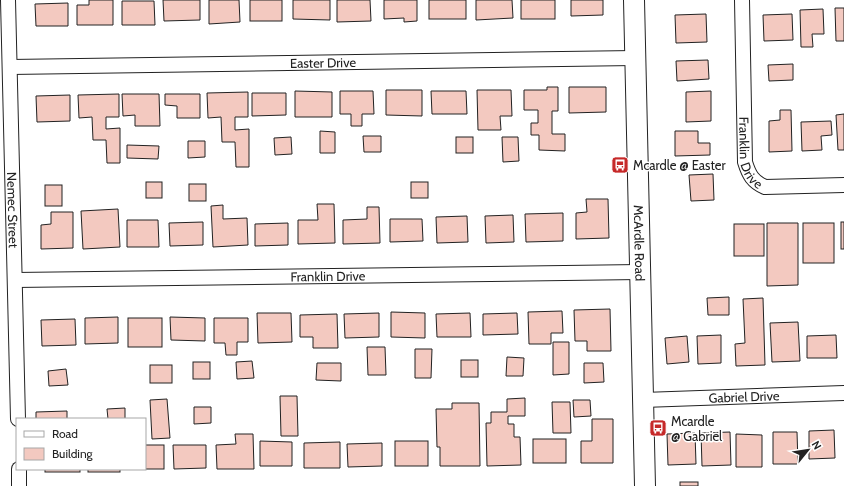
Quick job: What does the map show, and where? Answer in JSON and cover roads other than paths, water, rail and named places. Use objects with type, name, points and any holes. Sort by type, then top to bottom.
[{"type":"main road","name":"McArdle Road","points":[[634,0],[645,486]]},
{"type":"street","name":"Nemec Street","points":[[8,0],[18,418]]},
{"type":"street","name":"Franklin Drive","points":[[742,0],[745,162],[748,172],[755,182],[765,187],[844,185]]},
{"type":"street","name":"Easter Drive","points":[[10,67],[635,58]]},
{"type":"street","name":"Franklin Drive","points":[[15,280],[640,272]]},
{"type":"street","name":"Gabriel Drive","points":[[643,400],[844,393]]},
{"type":"street","points":[[19,470],[19,486]]},
{"type":"place","name":"Mcardle @ Easter","points":[[620,165]]},
{"type":"place","name":"Mcardle @ Gabriel","points":[[658,428]]}]
